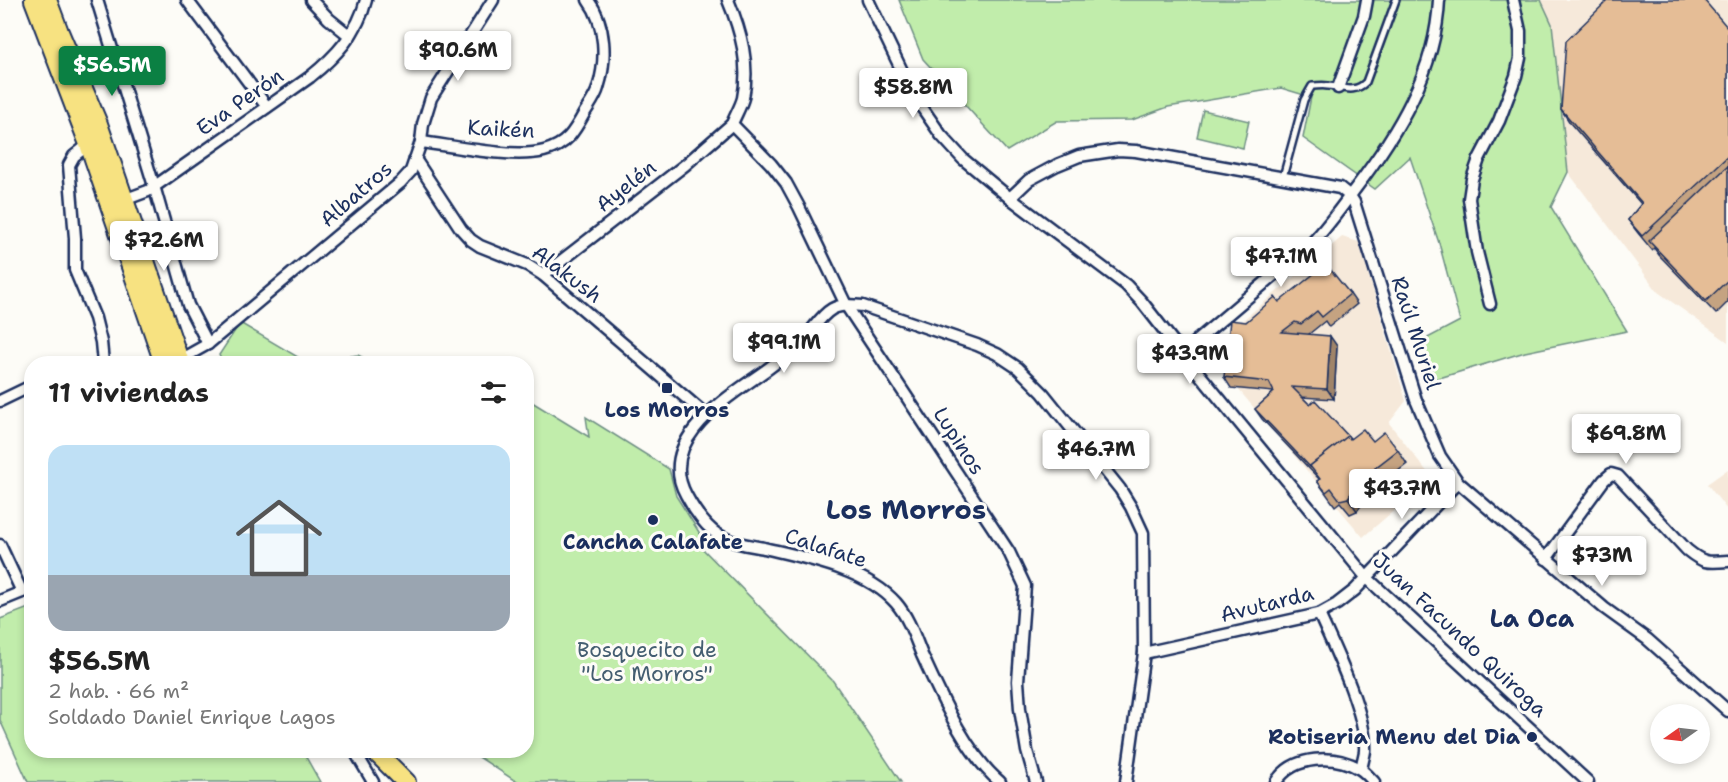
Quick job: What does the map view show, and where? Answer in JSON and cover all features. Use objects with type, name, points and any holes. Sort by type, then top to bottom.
[{"type":"highway","points":[[34,0],[89,144],[117,203]]},
{"type":"highway","points":[[47,0],[92,107],[117,203],[172,356]]},
{"type":"highway","points":[[382,758],[406,782]]},
{"type":"street","points":[[97,0],[188,305],[208,344]]},
{"type":"street","points":[[187,0],[267,107]]},
{"type":"street","points":[[311,0],[350,36]]},
{"type":"street","name":"Eva Perón","points":[[117,203],[148,191],[331,59],[350,36],[366,0]]},
{"type":"street","name":"Albatros","points":[[185,356],[208,344],[400,183],[411,171],[421,142],[423,124],[431,98],[493,0]]},
{"type":"street","name":"Kaikén","points":[[421,142],[521,154],[542,152],[559,146],[574,132],[598,90],[604,63],[601,29],[594,8],[588,0]]},
{"type":"street","points":[[728,0],[743,43],[745,68],[743,99],[732,124]]},
{"type":"street","name":"Juan Facundo Quiroga","points":[[868,0],[921,106],[941,135],[963,159],[1010,198],[1126,285],[1366,577],[1588,782]]},
{"type":"street","points":[[1338,88],[1364,16],[1367,0]]},
{"type":"street","points":[[1182,353],[1312,243],[1328,226],[1377,160],[1410,105],[1421,81],[1433,45],[1439,0]]},
{"type":"street","points":[[1490,304],[1470,217],[1469,199],[1479,159],[1499,121],[1516,76],[1520,58],[1520,31],[1512,0]]},
{"type":"street","name":"Ayelén","points":[[543,275],[685,165],[732,124]]},
{"type":"street","name":"Lupinos","points":[[732,124],[786,183],[846,305],[1009,552],[1025,586],[1018,681],[1027,751],[1036,782]]},
{"type":"street","points":[[89,144],[74,156],[69,165],[75,238],[75,270],[94,318],[102,356]]},
{"type":"street","points":[[1010,198],[1029,180],[1057,165],[1079,156],[1118,150],[1136,151],[1340,188],[1350,196]]},
{"type":"street","name":"Alakush","points":[[415,159],[461,229],[471,240],[480,246],[528,265],[543,275],[706,415]]},
{"type":"street","name":"Raúl Muriel","points":[[1350,196],[1354,202],[1424,419],[1440,456],[1458,482],[1604,608],[1647,639],[1728,711]]},
{"type":"street","points":[[706,415],[784,356],[804,339],[832,309],[846,305],[863,306],[977,345],[997,354],[1018,368],[1043,393],[1120,489],[1143,533],[1143,653],[1126,782]]},
{"type":"street","points":[[0,401],[24,389]]},
{"type":"street","name":"Calafate","points":[[706,415],[688,437],[678,469],[682,487],[695,511],[713,532],[735,542],[813,560],[856,575],[894,601],[904,613],[937,687],[961,732],[977,758],[1000,782]]},
{"type":"street","points":[[1546,559],[1604,480],[1611,474],[1618,476],[1687,550],[1700,560],[1713,563],[1728,561]]},
{"type":"street","name":"Avutarda","points":[[1143,653],[1319,614],[1337,604],[1354,590],[1458,482]]},
{"type":"street","points":[[0,545],[24,585]]},
{"type":"street","points":[[0,601],[24,591]]},
{"type":"street","points":[[1319,614],[1337,652],[1357,708],[1365,751],[1361,770]]},
{"type":"street","points":[[359,758],[373,782]]},
{"type":"street","points":[[1276,782],[1291,767],[1307,761],[1327,759],[1343,762],[1361,770],[1374,782]]},
{"type":"lane","points":[[1283,177],[1304,100],[1309,90],[1312,87],[1328,86],[1352,90],[1361,88],[1366,82],[1396,0]]},
{"type":"shaded area","points":[[1541,0],[1728,0],[1728,342],[1658,292],[1568,172],[1552,24]]},
{"type":"shaded area","points":[[1342,237],[1359,242],[1406,401],[1389,423],[1432,478],[1363,537],[1206,351]]},
{"type":"shaded area","points":[[1728,469],[1728,511],[1707,484]]},
{"type":"green space","points":[[899,0],[1541,0],[1552,24],[1568,172],[1551,207],[1627,331],[1525,352],[1436,379],[1418,343],[1460,321],[1439,243],[1410,157],[1375,189],[1303,138],[1311,97],[1281,88],[1168,107],[1132,120],[1057,121],[1007,151],[923,59]]},
{"type":"green space","points":[[1203,110],[1249,121],[1243,148],[1197,137]]},
{"type":"green space","points":[[240,323],[296,356],[220,356]]},
{"type":"green space","name":"Bosquecito de \"Los Morros\"","points":[[534,403],[589,437],[586,417],[669,469],[676,496],[704,540],[695,541],[833,681],[901,782],[517,782],[480,758],[534,758]]},
{"type":"green space","points":[[24,610],[24,758],[306,758],[320,782],[28,782],[0,720],[0,619]]},
{"type":"building","points":[[1608,0],[1704,0],[1728,28],[1728,156],[1642,236],[1628,220],[1642,203],[1561,109],[1566,41]]},
{"type":"building","points":[[1728,166],[1728,280],[1706,301],[1649,241]]},
{"type":"building","points":[[1326,264],[1350,294],[1322,317],[1317,311],[1301,324],[1295,322],[1282,332],[1330,336],[1327,389],[1292,387],[1310,405],[1315,400],[1348,436],[1310,466],[1311,468],[1255,409],[1274,392],[1269,382],[1224,377],[1230,320],[1246,322],[1275,297],[1279,302]]},
{"type":"building","points":[[1363,429],[1373,441],[1384,432],[1398,450],[1375,468],[1378,473],[1371,479],[1370,484],[1364,486],[1362,484],[1353,490],[1348,498],[1340,500],[1331,488],[1326,492],[1317,481],[1320,479],[1310,466],[1348,436],[1350,439]]},
{"type":"place","name":"Los Morros","points":[[667,388]]},
{"type":"place","name":"Cancha Calafate","points":[[653,520]]},
{"type":"place","name":"Rotiseria Menu del Dia","points":[[1532,737]]},
{"type":"district","name":"Los Morros","points":[[906,509]]},
{"type":"district","name":"La Oca","points":[[1532,619]]}]
